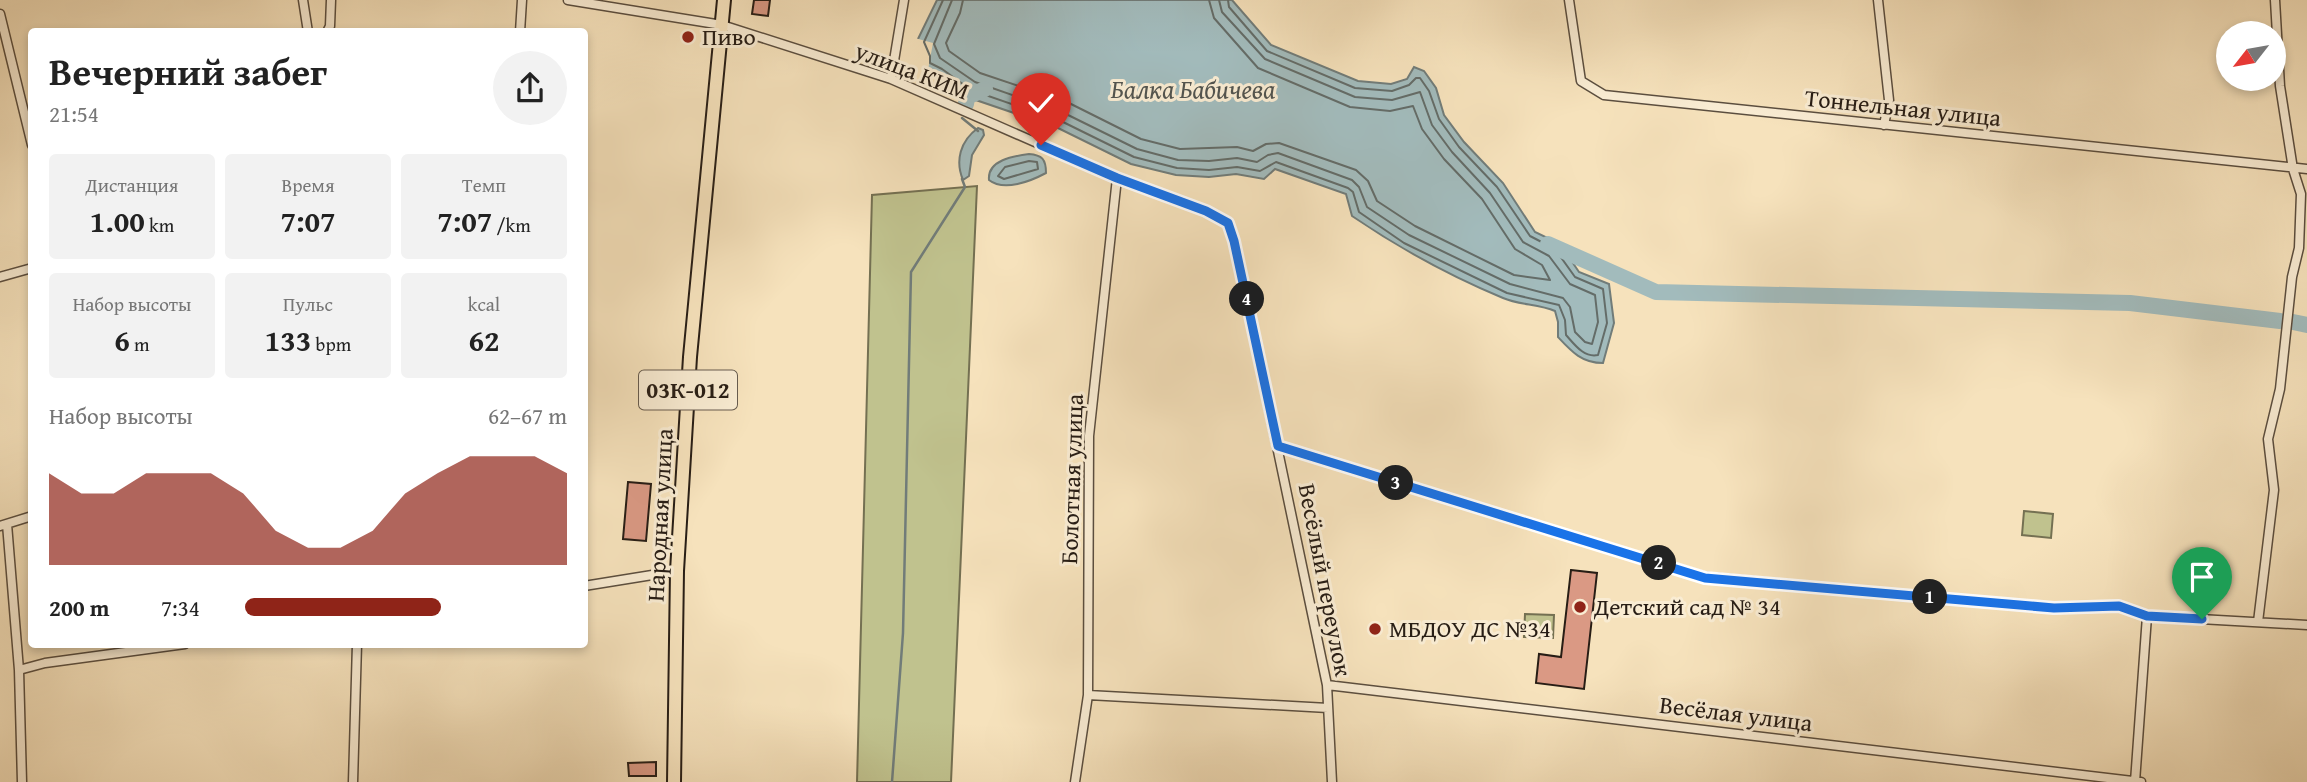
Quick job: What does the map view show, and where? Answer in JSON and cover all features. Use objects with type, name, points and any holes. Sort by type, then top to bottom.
[{"type":"main road","name":"Народная улица","points":[[674,782],[677,571],[690,357],[724,0]]},
{"type":"street","points":[[303,0],[307,28]]},
{"type":"street","points":[[329,28],[331,0]]},
{"type":"street","points":[[520,28],[522,0]]},
{"type":"street","name":"улица КИМ","points":[[568,0],[723,25],[891,79],[1117,178],[1206,211],[1228,223]]},
{"type":"street","points":[[891,79],[904,0]]},
{"type":"street","name":"Тоннельная улица","points":[[1569,0],[1581,81],[1604,95],[2307,169]]},
{"type":"street","points":[[1878,0],[1889,100],[1884,125]]},
{"type":"street","points":[[2258,622],[2274,490],[2269,439],[2280,389],[2292,277],[2299,248],[2301,194],[2280,86],[2276,0]]},
{"type":"street","points":[[0,14],[28,129]]},
{"type":"street","name":"Болотная улица","points":[[1075,782],[1088,695],[1089,436],[1117,178]]},
{"type":"street","name":"Весёлый переулок","points":[[1228,223],[1278,446],[1327,685],[1332,782]]},
{"type":"street","points":[[0,277],[28,269]]},
{"type":"street","points":[[1278,446],[1705,578],[2054,608],[2119,606],[2147,616],[2307,625]]},
{"type":"street","points":[[22,782],[19,670],[4,525],[28,517]]},
{"type":"street","points":[[588,585],[677,571]]},
{"type":"street","points":[[2135,782],[2147,616]]},
{"type":"street","points":[[19,670],[45,663],[156,648]]},
{"type":"street","points":[[353,782],[357,648]]},
{"type":"street","name":"Весёлая улица","points":[[1327,685],[2141,782]]},
{"type":"street","points":[[1088,695],[1328,708]]},
{"type":"green space","points":[[977,186],[951,782],[857,782],[872,195]]},
{"type":"green space","points":[[2024,511],[2053,514],[2051,538],[2022,535]]},
{"type":"green space","points":[[1525,614],[1554,615],[1553,638],[1524,637]]},
{"type":"water","name":"Балка Бабичева","points":[[937,0],[1232,0],[1271,45],[1358,81],[1391,84],[1407,79],[1414,67],[1424,71],[1436,88],[1444,115],[1464,142],[1503,183],[1535,232],[1560,244],[1579,272],[1609,284],[1614,323],[1603,363],[1583,359],[1558,337],[1555,311],[1503,298],[1425,261],[1352,216],[1346,194],[1275,169],[1264,179],[1236,174],[1209,177],[1176,175],[1131,164],[1058,128],[967,97],[938,74],[915,68],[924,59],[916,43]]},
{"type":"water","points":[[978,128],[983,130],[984,135],[972,155],[969,176],[963,180],[959,159],[963,145]]},
{"type":"water","points":[[1029,154],[1042,159],[1046,173],[1010,185],[989,180],[992,168],[1003,160]]},
{"type":"pier","points":[[915,38],[933,43],[927,75],[911,70],[911,63],[920,57],[913,44]]},
{"type":"building","points":[[754,0],[770,0],[768,16],[752,14]]},
{"type":"building","points":[[628,482],[651,484],[646,541],[623,539]]},
{"type":"building","name":"Детский сад № 34","points":[[1571,570],[1597,573],[1584,689],[1536,683],[1539,654],[1561,657]]},
{"type":"building","points":[[656,762],[656,776],[629,776],[628,763]]},
{"type":"waterway","points":[[966,104],[967,97],[985,89]]},
{"type":"waterway","points":[[962,118],[978,131]]},
{"type":"waterway","points":[[892,782],[903,633],[911,272],[965,187],[962,179]]},
{"type":"waterway","points":[[1548,244],[1656,292],[2130,303],[2280,321]]},
{"type":"waterway","points":[[2293,322],[2307,325]]},
{"type":"place","name":"Пиво","points":[[688,37]]},
{"type":"place","name":"Детский сад № 34","points":[[1580,607]]},
{"type":"place","name":"МБДОУ ДС №34","points":[[1375,629]]},
{"type":"route","points":[[1041,145],[1117,178],[1206,211],[1228,223],[1278,446],[1705,578],[2054,608],[2119,606],[2147,616],[2202,619]]}]
